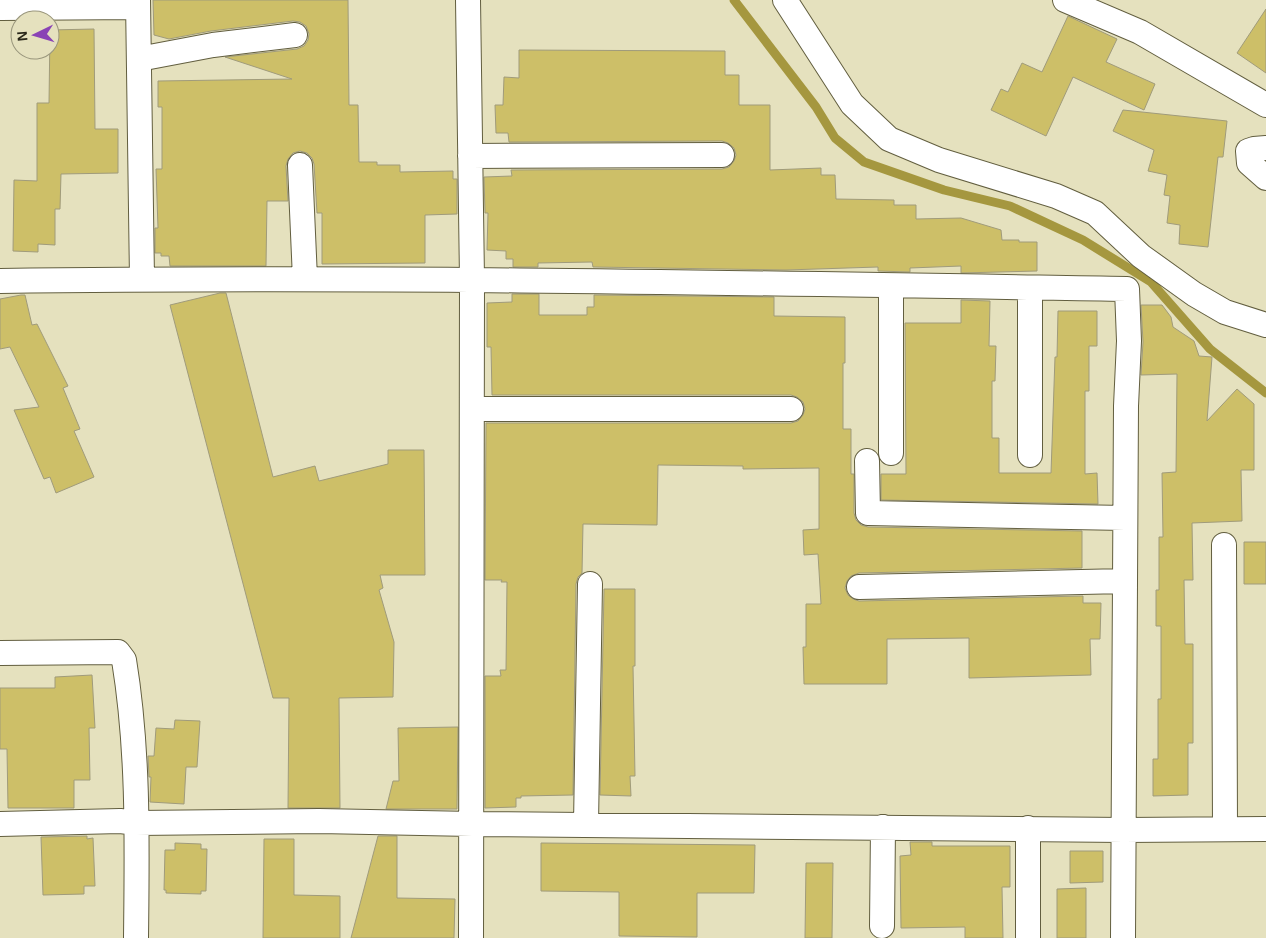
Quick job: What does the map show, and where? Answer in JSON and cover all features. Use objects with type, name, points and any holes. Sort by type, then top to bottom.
[{"type":"street","points":[[468,0],[472,279],[471,938]]},
{"type":"street","points":[[785,0],[852,104],[889,139],[939,160],[1056,196],[1096,213],[1141,256],[1194,294],[1225,312],[1266,325]]},
{"type":"street","points":[[1065,0],[1140,32],[1266,105]]},
{"type":"street","points":[[0,8],[138,4],[142,279]]},
{"type":"street","points":[[139,59],[214,45],[296,35]]},
{"type":"street","points":[[1266,148],[1254,149],[1248,152],[1249,163],[1266,178]]},
{"type":"street","points":[[470,156],[722,155]]},
{"type":"street","points":[[300,165],[305,279]]},
{"type":"street","points":[[1123,938],[1126,406],[1129,341],[1127,289],[1141,256]]},
{"type":"street","points":[[0,281],[472,279],[1127,289]]},
{"type":"street","points":[[891,286],[891,453]]},
{"type":"street","points":[[1030,288],[1030,455]]},
{"type":"street","points":[[472,409],[791,409]]},
{"type":"street","points":[[867,461],[868,513],[1126,518]]},
{"type":"street","points":[[1224,545],[1225,829]]},
{"type":"street","points":[[859,586],[1125,581]]},
{"type":"street","points":[[586,824],[590,584]]},
{"type":"street","points":[[0,653],[118,652],[124,660],[133,724],[137,823],[136,938]]},
{"type":"street","points":[[0,824],[120,820],[137,823],[320,821],[1124,830],[1266,829]]},
{"type":"street","points":[[882,926],[883,827]]},
{"type":"street","points":[[1028,828],[1028,938]]},
{"type":"building","points":[[153,0],[348,0],[349,105],[358,105],[359,162],[377,162],[377,165],[400,165],[400,172],[453,171],[453,179],[457,179],[457,214],[425,215],[425,263],[322,264],[322,213],[317,213],[314,164],[312,158],[307,153],[300,151],[293,153],[288,159],[286,166],[288,201],[267,201],[266,266],[170,266],[169,256],[161,256],[161,253],[155,253],[155,228],[158,228],[156,169],[162,169],[162,107],[158,107],[158,81],[292,79],[225,57],[297,49],[304,46],[309,34],[306,26],[300,22],[293,21],[211,31],[169,39],[154,35]]},
{"type":"building","points":[[1266,9],[1266,73],[1237,53]]},
{"type":"building","points":[[1068,16],[1117,39],[1106,62],[1155,84],[1144,110],[1073,77],[1046,136],[991,110],[1001,89],[1008,92],[1022,63],[1042,72]]},
{"type":"building","points":[[94,29],[95,129],[118,129],[118,173],[61,174],[60,209],[55,209],[55,245],[38,244],[38,252],[13,251],[14,180],[37,181],[37,103],[49,103],[50,60],[60,60],[60,30]]},
{"type":"building","points":[[519,50],[725,51],[725,75],[739,75],[739,105],[770,105],[770,170],[821,168],[821,175],[835,175],[836,199],[894,200],[894,205],[916,205],[916,219],[961,218],[1001,230],[1002,240],[1037,242],[1037,271],[961,273],[961,266],[910,268],[910,272],[878,271],[878,267],[786,270],[593,267],[592,262],[538,263],[538,267],[513,267],[513,259],[506,259],[506,251],[487,250],[488,213],[485,213],[484,177],[512,176],[511,170],[722,169],[729,167],[736,155],[734,148],[722,141],[509,142],[508,133],[496,133],[495,105],[503,105],[504,77],[519,78]]},
{"type":"building","points":[[1123,110],[1227,121],[1223,157],[1218,157],[1208,247],[1179,244],[1180,225],[1167,223],[1170,196],[1164,195],[1167,175],[1148,171],[1154,150],[1113,131]]},
{"type":"building","points":[[226,293],[273,477],[315,466],[319,481],[388,464],[388,450],[424,450],[425,575],[380,575],[383,588],[379,590],[394,642],[393,697],[339,698],[340,808],[288,808],[289,698],[273,698],[170,305]]},
{"type":"building","points":[[512,294],[539,294],[539,315],[587,315],[587,307],[594,307],[594,295],[774,297],[774,316],[845,317],[843,429],[851,429],[851,474],[854,474],[854,513],[856,520],[861,525],[868,527],[1082,531],[1082,568],[859,573],[851,576],[847,581],[845,588],[848,595],[859,601],[1083,596],[1083,603],[1101,603],[1100,639],[1090,639],[1091,675],[969,678],[969,638],[887,639],[887,684],[804,684],[803,647],[806,647],[806,604],[821,604],[818,554],[804,555],[803,530],[819,529],[819,468],[743,469],[743,466],[658,465],[657,525],[583,524],[582,573],[578,577],[576,584],[573,795],[521,796],[521,798],[516,798],[516,807],[485,808],[485,676],[501,676],[500,670],[506,670],[507,582],[501,582],[502,580],[485,580],[486,423],[791,423],[798,421],[805,409],[803,402],[791,395],[492,395],[491,347],[487,347],[487,303],[512,302]]},
{"type":"building","points":[[25,295],[32,325],[37,324],[68,386],[63,388],[80,429],[74,431],[94,477],[56,493],[50,477],[44,479],[14,410],[39,407],[10,347],[0,349],[0,299]]},
{"type":"building","points":[[961,300],[990,301],[989,346],[996,346],[995,381],[992,381],[992,438],[999,438],[999,473],[1051,473],[1058,311],[1097,311],[1097,346],[1089,346],[1089,391],[1085,391],[1085,474],[1097,473],[1098,504],[881,500],[881,474],[906,474],[905,323],[961,323]]},
{"type":"building","points":[[1141,305],[1162,305],[1171,317],[1173,327],[1194,341],[1199,356],[1212,357],[1207,421],[1237,389],[1254,404],[1254,470],[1241,470],[1242,521],[1192,523],[1193,580],[1184,580],[1185,644],[1193,644],[1193,743],[1188,743],[1188,795],[1153,796],[1153,759],[1158,759],[1158,699],[1161,699],[1161,626],[1156,626],[1156,590],[1159,590],[1159,537],[1163,537],[1162,473],[1176,472],[1177,374],[1141,375],[1143,342]]},
{"type":"building","points":[[1244,542],[1266,542],[1266,584],[1244,584]]},
{"type":"building","points":[[604,589],[635,589],[635,666],[633,666],[635,776],[630,776],[631,796],[600,795]]},
{"type":"building","points":[[92,675],[95,728],[89,728],[90,780],[74,780],[74,808],[8,808],[7,749],[0,749],[0,688],[55,688],[55,677]]},
{"type":"building","points":[[175,720],[200,721],[197,767],[186,767],[184,804],[150,802],[151,777],[149,777],[148,756],[154,756],[156,728],[174,729]]},
{"type":"building","points":[[458,727],[457,809],[386,809],[393,781],[399,781],[398,728]]},
{"type":"building","points":[[87,836],[87,839],[93,838],[95,886],[84,886],[84,894],[43,895],[41,837]]},
{"type":"building","points":[[378,836],[397,836],[397,898],[455,899],[454,938],[351,938]]},
{"type":"building","points":[[264,839],[294,839],[294,895],[340,896],[340,938],[263,938]]},
{"type":"building","points":[[910,842],[932,842],[932,846],[1010,846],[1010,887],[1002,887],[1003,938],[965,938],[965,927],[901,928],[900,856],[911,855]]},
{"type":"building","points":[[175,843],[201,844],[201,849],[207,849],[206,891],[201,891],[201,894],[166,893],[166,890],[164,890],[165,850],[175,850]]},
{"type":"building","points":[[541,843],[755,845],[754,893],[697,893],[697,937],[619,936],[619,892],[541,891]]},
{"type":"building","points":[[1070,851],[1103,851],[1103,882],[1070,883]]},
{"type":"building","points":[[806,863],[833,863],[832,938],[805,938]]},
{"type":"building","points":[[1086,888],[1086,938],[1057,938],[1057,889]]},
{"type":"waterway","points":[[734,0],[816,107],[835,138],[864,162],[944,190],[1010,206],[1083,240],[1151,282],[1210,349],[1266,393]]}]
